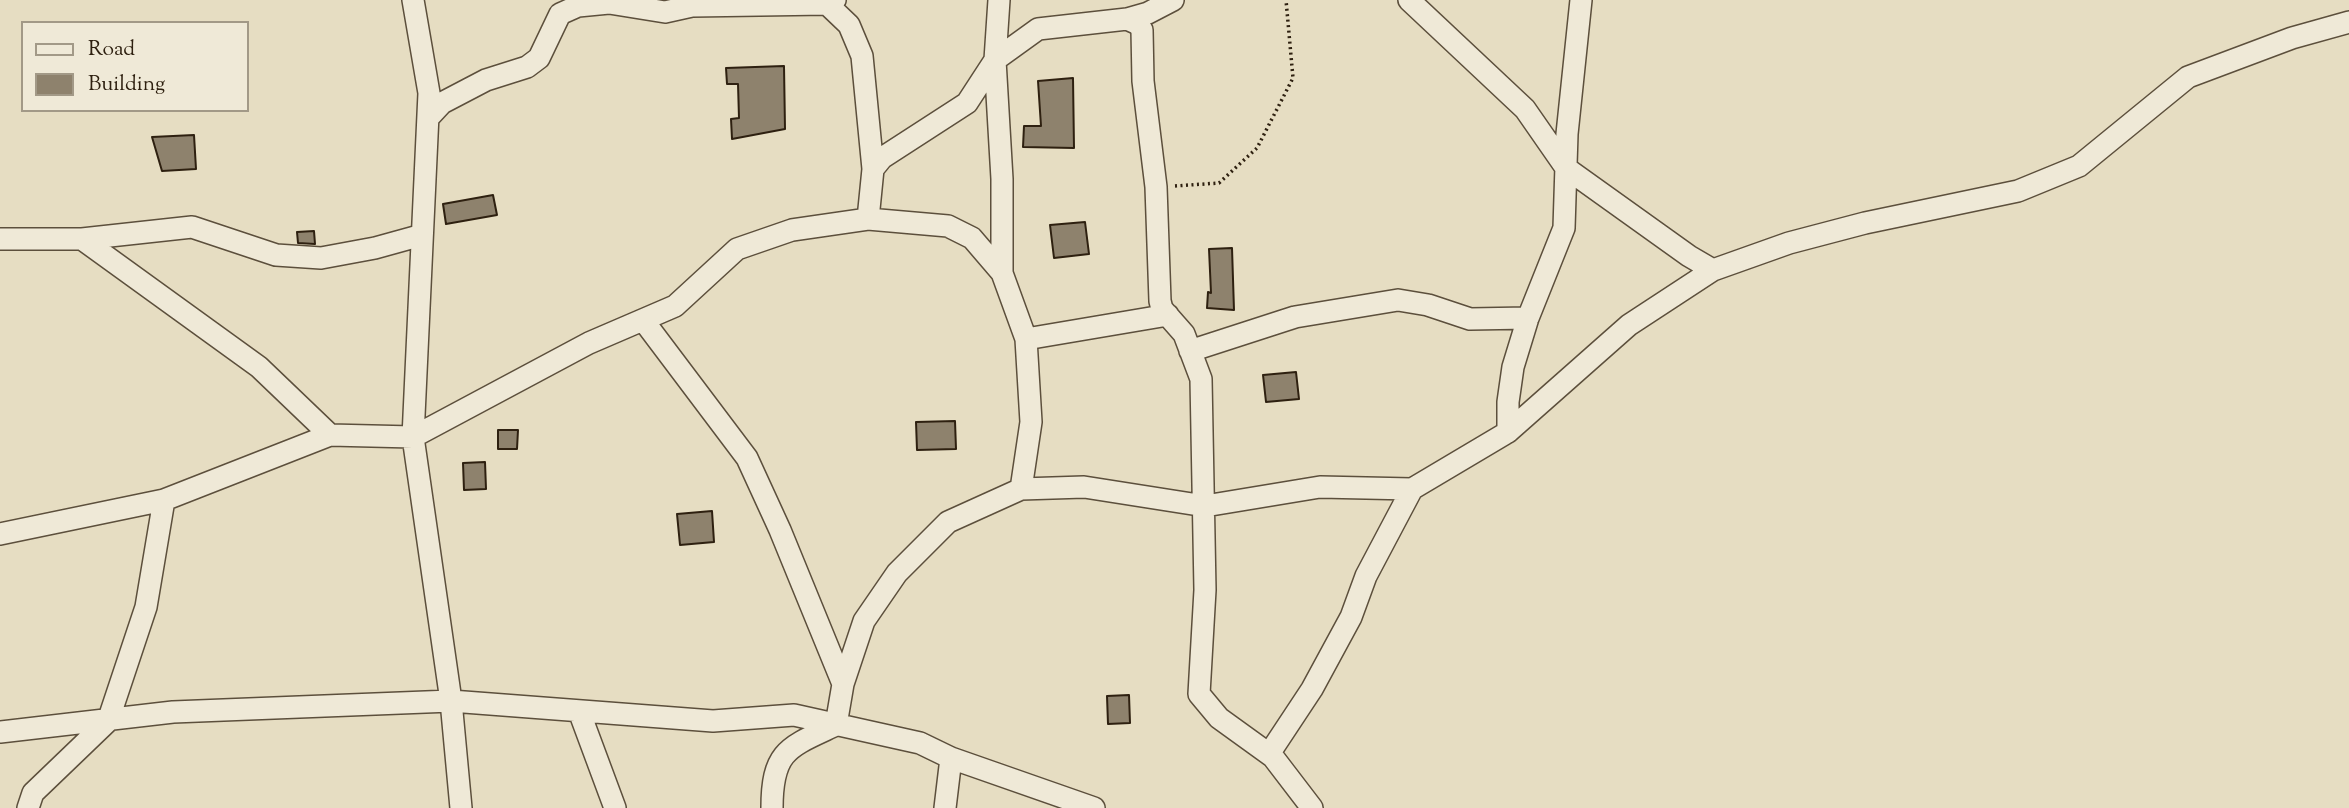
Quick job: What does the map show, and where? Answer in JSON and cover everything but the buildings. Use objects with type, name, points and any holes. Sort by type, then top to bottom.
[{"type":"street","points":[[413,0],[429,93],[413,437],[451,701],[461,808]]},
{"type":"street","points":[[999,0],[995,60],[1002,179],[1002,273],[1026,339],[1031,422],[1021,489]]},
{"type":"street","points":[[873,169],[881,158],[967,103],[995,60],[1038,29],[1127,19],[1148,13],[1173,0]]},
{"type":"street","points":[[1409,0],[1525,109],[1566,168],[1689,256],[1713,270]]},
{"type":"street","points":[[1508,432],[1513,367],[1528,318],[1564,228],[1566,168],[1581,0]]},
{"type":"street","points":[[428,118],[442,103],[486,80],[527,67],[539,58],[560,14],[578,6],[609,3],[665,12],[692,6],[831,2],[849,25],[862,56],[873,169],[868,219]]},
{"type":"street","points":[[1127,19],[1138,24],[1142,30],[1143,82],[1156,187],[1160,301],[1184,334],[1201,379],[1205,590],[1199,694],[1219,718],[1269,754],[1312,808]]},
{"type":"street","points":[[1269,754],[1312,689],[1351,617],[1366,576],[1412,489],[1508,432],[1629,325],[1713,270],[1789,243],[1866,223],[2018,191],[2080,166],[2188,77],[2292,38],[2349,22]]},
{"type":"street","points":[[0,534],[164,500],[330,435],[413,437],[589,343],[675,306],[737,249],[792,230],[868,219],[948,226],[972,238],[1002,273]]},
{"type":"street","points":[[0,239],[82,239],[192,227],[276,255],[321,258],[375,248],[422,235]]},
{"type":"street","points":[[82,239],[259,367],[330,435]]},
{"type":"street","points":[[1190,351],[1295,317],[1398,300],[1428,305],[1470,319],[1528,318]]},
{"type":"street","points":[[1026,339],[1168,315]]},
{"type":"street","points":[[643,320],[747,458],[780,530],[843,684]]},
{"type":"street","points":[[835,725],[843,684],[864,621],[897,573],[948,522],[1021,489],[1084,487],[1205,506],[1320,487],[1412,489]]},
{"type":"street","points":[[28,808],[33,793],[108,721],[146,607],[164,500]]},
{"type":"street","points":[[0,732],[173,712],[451,701],[713,721],[794,715],[920,743],[951,758],[1094,808]]},
{"type":"street","points":[[579,711],[615,808]]},
{"type":"street","points":[[772,808],[778,763],[789,748],[835,725]]},
{"type":"street","points":[[945,808],[951,758]]},
{"type":"path","points":[[1156,187],[1219,183],[1257,148],[1293,78],[1286,0]]}]
